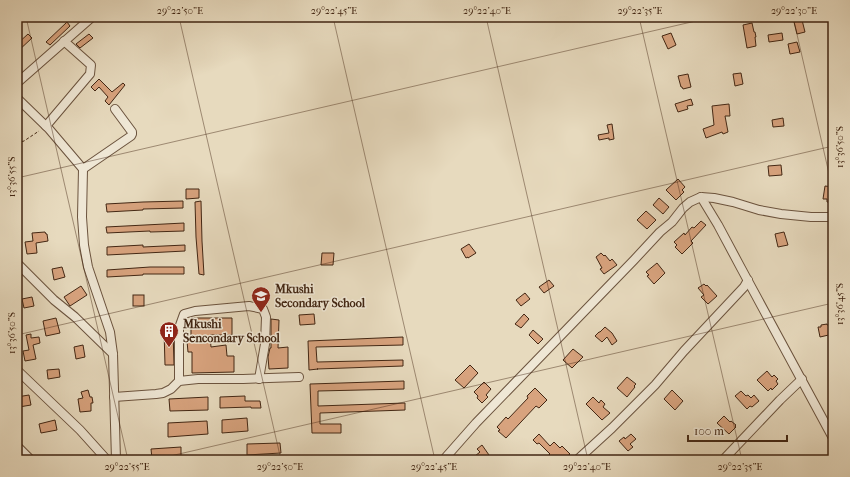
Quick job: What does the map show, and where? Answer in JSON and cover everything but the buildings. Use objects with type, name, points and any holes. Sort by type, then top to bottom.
[{"type":"street","points":[[17,83],[91,18]]},
{"type":"street","points":[[46,126],[90,74],[91,65],[64,41]]},
{"type":"street","points":[[17,98],[46,126],[83,169],[82,217],[85,252],[88,268],[110,332],[113,354],[116,460]]},
{"type":"street","points":[[83,169],[131,136],[132,132],[115,109]]},
{"type":"street","points":[[445,460],[476,423],[690,202],[701,197],[706,197],[781,214],[833,217]]},
{"type":"street","points":[[701,197],[748,280],[833,438]]},
{"type":"street","points":[[17,263],[54,300],[75,317],[113,354]]},
{"type":"street","points":[[578,460],[654,385],[744,287],[748,280]]},
{"type":"street","points":[[179,381],[179,328],[184,314],[195,311],[249,306],[262,309],[266,317],[265,344],[259,379]]},
{"type":"street","points":[[17,370],[80,430],[107,460]]},
{"type":"street","points":[[114,397],[163,393],[171,389],[179,381],[221,378],[259,379],[299,377]]},
{"type":"street","points":[[723,460],[802,379]]},
{"type":"street","points":[[17,446],[31,460]]},
{"type":"path","points":[[17,143],[24,141],[46,126]]},
{"type":"place","name":"Mkushi Secondary School","points":[[261,313]]},
{"type":"place","name":"Mkushi Sencondary School","points":[[169,348]]}]
